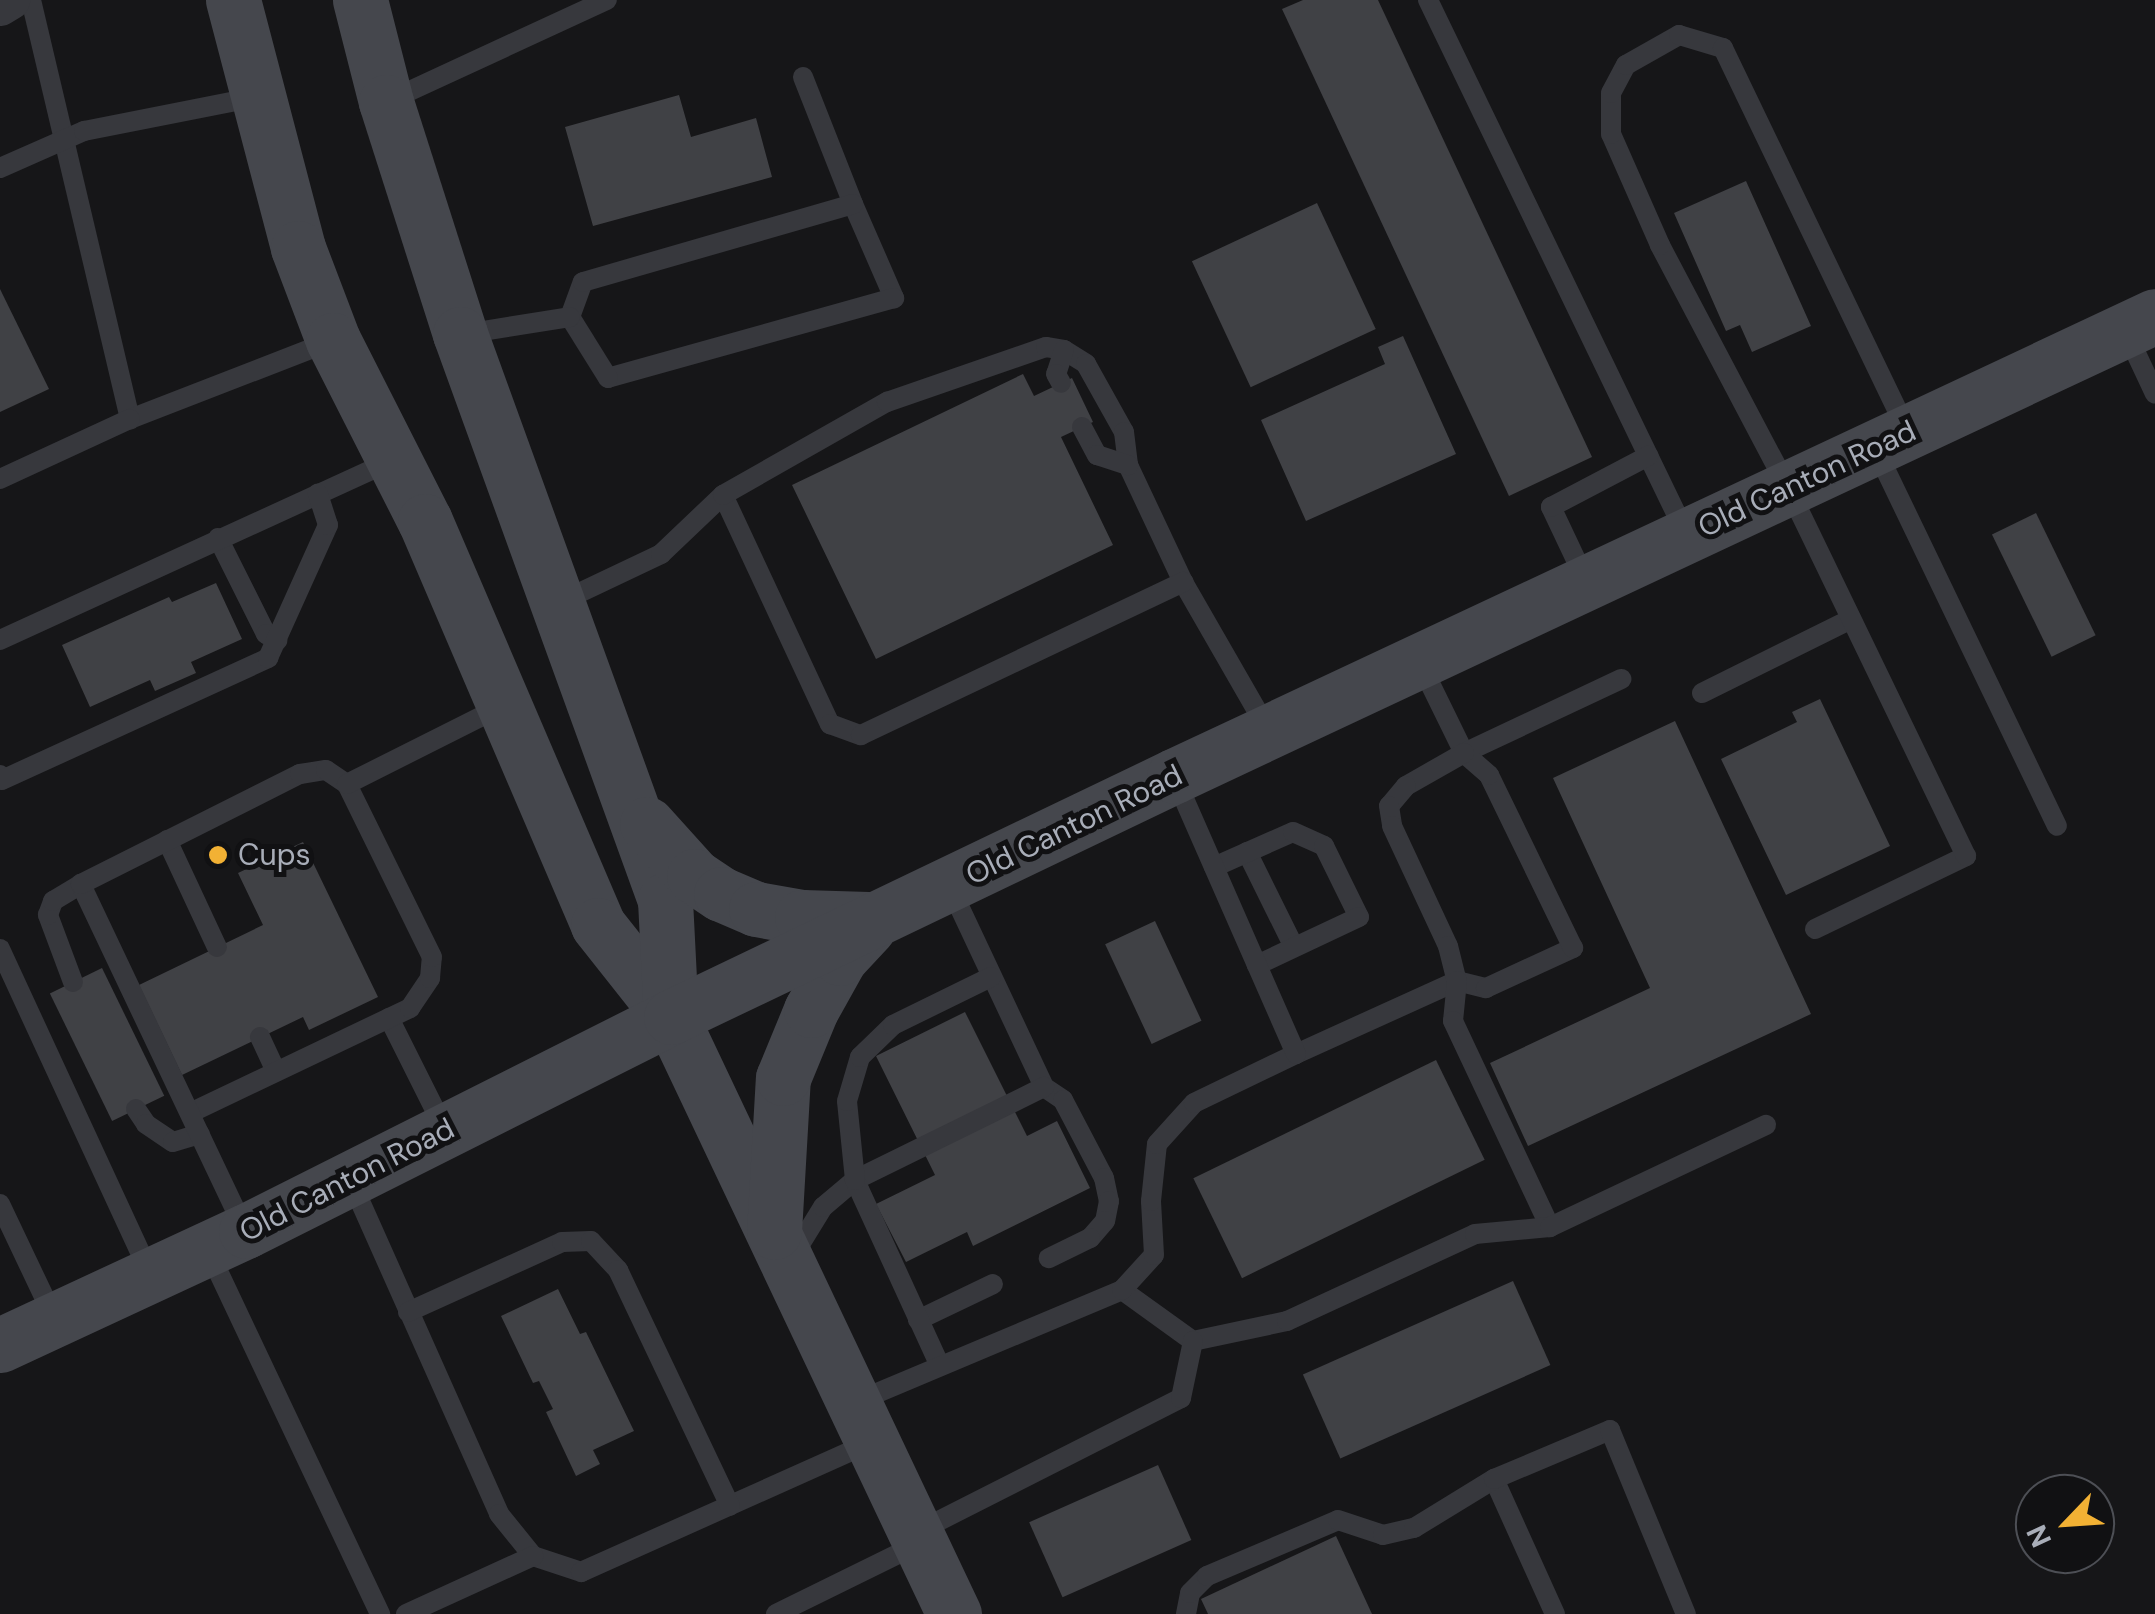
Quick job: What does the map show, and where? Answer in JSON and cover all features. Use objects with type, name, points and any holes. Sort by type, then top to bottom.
[{"type":"main road","points":[[233,0],[255,96],[298,248],[333,340],[394,459],[598,925],[671,1017],[954,1614]]},
{"type":"main road","points":[[360,0],[386,102],[460,334],[626,799],[666,900],[671,1017]]},
{"type":"main road","name":"Old Canton Road","points":[[0,1345],[227,1240],[671,1017],[1174,776],[2140,323]]},
{"type":"main road","points":[[626,799],[666,849],[694,876],[721,894],[756,909],[802,917],[876,920]]},
{"type":"main road","points":[[780,1253],[782,1078],[811,1010],[840,958],[876,920]]},
{"type":"street","points":[[0,6],[10,0]]},
{"type":"lane","points":[[31,0],[130,419]]},
{"type":"lane","points":[[386,102],[571,6],[607,0]]},
{"type":"lane","points":[[1428,0],[1687,536]]},
{"type":"lane","points":[[1816,929],[1966,856],[1788,488],[1660,245],[1611,134],[1612,93],[1626,64],[1679,35],[1723,48],[1870,362],[1892,440],[2056,826]]},
{"type":"lane","points":[[570,317],[608,378],[894,298],[802,77]]},
{"type":"lane","points":[[0,168],[84,131],[255,96]]},
{"type":"lane","points":[[570,317],[583,282],[852,204]]},
{"type":"lane","points":[[460,334],[570,317]]},
{"type":"lane","points":[[2140,323],[2155,394]]},
{"type":"lane","points":[[0,479],[130,419],[333,340]]},
{"type":"lane","points":[[558,603],[661,554],[722,495],[887,402],[1046,347],[1064,350],[1086,364],[1124,432],[1128,465],[1184,582],[1270,732]]},
{"type":"lane","points":[[1061,383],[1056,374],[1064,350]]},
{"type":"lane","points":[[1082,427],[1097,455],[1128,465]]},
{"type":"lane","points":[[1587,583],[1551,506],[1648,456]]},
{"type":"lane","points":[[0,640],[394,459]]},
{"type":"lane","points":[[1,779],[268,658],[328,524],[318,494]]},
{"type":"lane","points":[[722,495],[830,724],[860,735],[1184,582]]},
{"type":"lane","points":[[218,538],[266,634],[277,640]]},
{"type":"lane","points":[[1702,693],[1851,618]]},
{"type":"lane","points":[[350,1179],[499,1514],[532,1556],[582,1572],[730,1506],[862,1422],[940,1366],[1122,1290],[1154,1255],[1151,1201],[1157,1144],[1194,1104],[1457,981],[1486,988],[1573,948],[1490,774],[1464,753],[1420,661]]},
{"type":"lane","points":[[1550,1227],[1454,1020],[1457,981],[1448,946],[1392,826],[1389,806],[1406,786],[1464,753],[1621,679]]},
{"type":"lane","points":[[348,784],[503,705]]},
{"type":"lane","points":[[73,982],[48,915],[53,901],[300,774],[326,770],[348,784],[432,957],[430,978],[410,1008],[190,1113]]},
{"type":"lane","points":[[1174,776],[1296,1054]]},
{"type":"lane","points":[[1214,867],[1293,832],[1324,846],[1359,917],[1257,965]]},
{"type":"lane","points":[[167,840],[217,947]]},
{"type":"lane","points":[[1247,852],[1294,947]]},
{"type":"lane","points":[[81,884],[200,1134],[227,1240],[380,1614]]},
{"type":"lane","points":[[950,885],[1044,1087],[1063,1100],[1104,1178],[1109,1201],[1105,1221],[1090,1238],[1049,1258]]},
{"type":"lane","points":[[0,949],[151,1276]]},
{"type":"lane","points":[[940,1366],[855,1180],[847,1101],[860,1057],[893,1024],[991,977]]},
{"type":"lane","points":[[389,1018],[446,1131]]},
{"type":"lane","points":[[260,1038],[276,1072]]},
{"type":"lane","points":[[780,1253],[855,1180],[1044,1087]]},
{"type":"lane","points":[[136,1109],[146,1124],[173,1142],[200,1134]]},
{"type":"lane","points":[[1122,1290],[1192,1341],[1286,1321],[1476,1234],[1550,1227],[1766,1125]]},
{"type":"lane","points":[[0,1204],[55,1320]]},
{"type":"lane","points":[[408,1312],[562,1242],[591,1241],[618,1270],[730,1506]]},
{"type":"lane","points":[[918,1320],[992,1284]]},
{"type":"lane","points":[[776,1614],[801,1607],[918,1538],[1181,1398],[1192,1341]]},
{"type":"lane","points":[[1186,1614],[1190,1593],[1207,1576],[1338,1520],[1384,1535],[1414,1528],[1494,1478],[1610,1430],[1686,1614]]},
{"type":"lane","points":[[1494,1478],[1555,1614]]},
{"type":"lane","points":[[406,1614],[532,1556]]},
{"type":"building","points":[[1303,0],[1378,0],[1592,457],[1509,496],[1282,9]]},
{"type":"building","points":[[679,95],[691,137],[756,118],[772,177],[593,226],[565,127]]},
{"type":"building","points":[[1746,181],[1811,326],[1752,352],[1740,325],[1726,331],[1674,213]]},
{"type":"building","points":[[1317,203],[1376,329],[1251,387],[1192,261]]},
{"type":"building","points":[[0,289],[49,389],[0,412]]},
{"type":"building","points":[[1403,336],[1456,454],[1306,521],[1261,420],[1385,364],[1378,347]]},
{"type":"building","points":[[1023,374],[1034,396],[1072,378],[1093,422],[1061,437],[1113,545],[876,659],[792,485]]},
{"type":"building","points":[[2036,513],[2096,635],[2052,657],[1992,534]]},
{"type":"building","points":[[216,583],[242,639],[191,662],[196,673],[155,691],[150,680],[90,707],[62,645],[169,597],[172,602]]},
{"type":"building","points":[[1820,699],[1890,846],[1786,895],[1721,759],[1797,722],[1792,712]]},
{"type":"building","points":[[1675,721],[1811,1014],[1528,1146],[1490,1063],[1650,988],[1553,778]]},
{"type":"building","points":[[303,842],[378,997],[309,1030],[303,1017],[182,1075],[139,985],[263,925],[238,873]]},
{"type":"building","points":[[1155,921],[1201,1021],[1152,1044],[1105,944]]},
{"type":"building","points":[[102,968],[164,1096],[112,1121],[50,993]]},
{"type":"building","points":[[965,1012],[1027,1136],[1057,1121],[1090,1188],[973,1246],[967,1232],[906,1262],[876,1204],[935,1175],[876,1056]]},
{"type":"building","points":[[1436,1060],[1485,1160],[1242,1278],[1193,1178]]},
{"type":"building","points":[[1513,1281],[1550,1365],[1340,1459],[1303,1375]]},
{"type":"building","points":[[558,1289],[580,1334],[586,1332],[634,1431],[593,1450],[600,1464],[576,1476],[546,1412],[553,1409],[539,1381],[533,1383],[501,1316]]},
{"type":"building","points":[[1158,1465],[1191,1540],[1063,1597],[1029,1522]]},
{"type":"building","points":[[1336,1536],[1372,1614],[1208,1614],[1201,1599]]},
{"type":"place","name":"Cups","points":[[218,855]]}]
